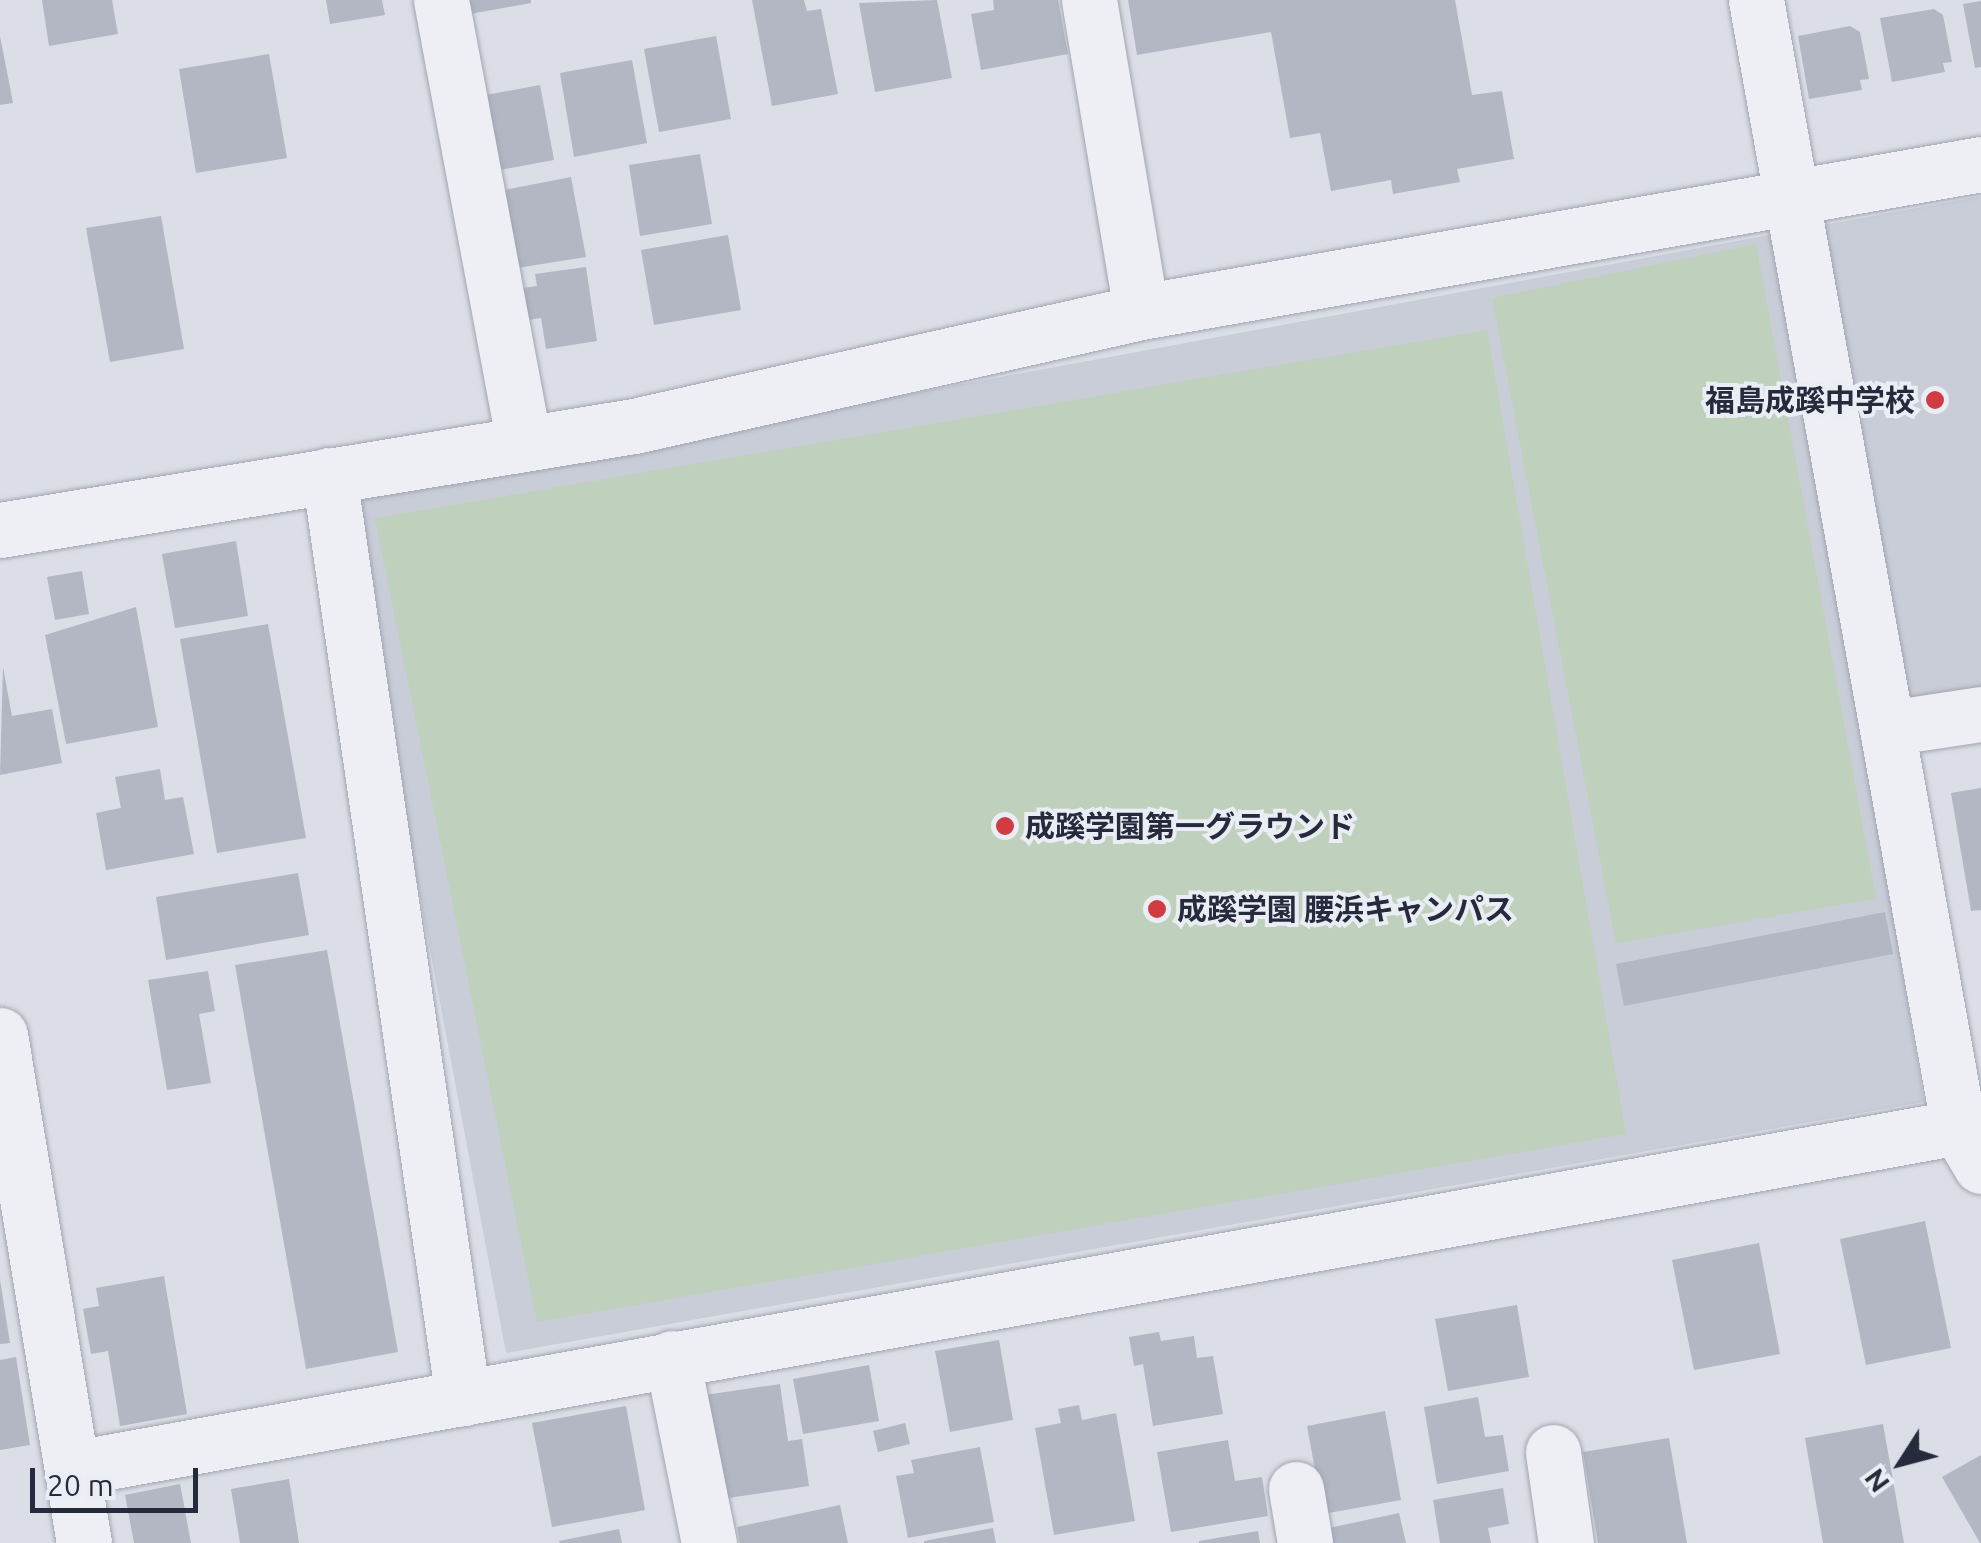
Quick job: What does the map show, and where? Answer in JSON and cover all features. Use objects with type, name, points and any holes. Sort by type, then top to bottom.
[{"type":"street","points":[[441,0],[524,443]]},
{"type":"street","points":[[1089,0],[1142,312]]},
{"type":"street","points":[[75,1468],[672,1358],[1974,1140],[1888,728],[1786,195],[1756,0]]},
{"type":"street","points":[[0,530],[634,426],[1142,312],[1786,195],[1981,164]]},
{"type":"street","points":[[329,475],[463,1398]]},
{"type":"street","points":[[1888,728],[1981,714]]},
{"type":"street","points":[[0,1035],[75,1468],[84,1543]]},
{"type":"street","points":[[672,1358],[710,1543]]},
{"type":"street","points":[[1553,1452],[1566,1543]]},
{"type":"street","points":[[1296,1489],[1305,1543]]},
{"type":"shaded area","name":"成蹊学園第一グラウンド","points":[[1981,196],[1981,696],[1860,716],[1924,1102],[506,1353],[345,498]]},
{"type":"green space","points":[[1756,244],[1876,899],[1616,943],[1492,298]]},
{"type":"green space","name":"成蹊学園第一グラウンド","points":[[1487,330],[1626,1134],[537,1322],[375,518]]},
{"type":"building","points":[[42,0],[112,0],[118,34],[49,46]]},
{"type":"building","points":[[326,0],[382,0],[385,15],[330,24]]},
{"type":"building","points":[[467,0],[531,0],[531,3],[470,14]]},
{"type":"building","points":[[752,0],[804,0],[807,11],[821,9],[838,94],[772,106]]},
{"type":"building","points":[[937,0],[952,78],[875,92],[859,3]]},
{"type":"building","points":[[993,0],[1058,0],[1068,54],[981,70],[971,14],[994,10]]},
{"type":"building","points":[[1128,0],[1455,0],[1472,95],[1502,91],[1514,159],[1457,169],[1460,182],[1393,194],[1391,180],[1331,191],[1320,133],[1290,138],[1271,32],[1137,55]]},
{"type":"building","points":[[1981,1],[1981,67],[1975,68],[1963,4]]},
{"type":"building","points":[[1934,9],[1943,15],[1952,62],[1943,63],[1945,72],[1892,82],[1880,18]]},
{"type":"building","points":[[1850,26],[1860,32],[1869,79],[1860,80],[1862,90],[1809,99],[1798,36]]},
{"type":"building","points":[[0,36],[13,103],[0,105]]},
{"type":"building","points":[[716,36],[731,119],[659,132],[644,49]]},
{"type":"building","points":[[269,54],[287,158],[196,173],[179,69]]},
{"type":"building","points":[[632,60],[647,143],[574,157],[560,73]]},
{"type":"building","points":[[540,85],[554,160],[494,171],[481,96]]},
{"type":"building","points":[[700,154],[712,224],[640,236],[629,165]]},
{"type":"building","points":[[571,177],[586,257],[517,268],[504,190]]},
{"type":"building","points":[[161,216],[184,349],[110,362],[86,228]]},
{"type":"building","points":[[728,235],[741,310],[654,325],[641,250]]},
{"type":"building","points":[[586,267],[597,341],[546,349],[541,318],[528,320],[523,288],[537,286],[535,274]]},
{"type":"building","points":[[236,541],[248,616],[175,628],[162,554]]},
{"type":"building","points":[[82,571],[89,614],[55,620],[47,577]]},
{"type":"building","points":[[136,607],[158,727],[66,744],[45,635]]},
{"type":"building","points":[[268,624],[306,838],[217,853],[180,639]]},
{"type":"building","points":[[3,667],[12,716],[52,709],[62,763],[0,775]]},
{"type":"building","points":[[160,769],[165,800],[183,797],[194,854],[106,870],[96,813],[121,808],[115,777]]},
{"type":"building","points":[[1981,788],[1981,910],[1971,911],[1951,793]]},
{"type":"building","points":[[298,873],[309,935],[166,960],[156,897]]},
{"type":"building","points":[[1885,912],[1893,954],[1624,1006],[1616,964]]},
{"type":"building","points":[[327,950],[398,1352],[306,1369],[235,965]]},
{"type":"building","points":[[208,971],[215,1011],[199,1014],[211,1083],[167,1090],[148,980]]},
{"type":"building","points":[[1925,1221],[1951,1348],[1866,1365],[1840,1239]]},
{"type":"building","points":[[1759,1243],[1780,1354],[1694,1370],[1672,1260]]},
{"type":"building","points":[[164,1276],[187,1414],[120,1426],[108,1351],[91,1354],[83,1309],[99,1306],[96,1288]]},
{"type":"building","points":[[0,1280],[10,1343],[0,1344]]},
{"type":"building","points":[[1517,1305],[1529,1377],[1448,1391],[1435,1319]]},
{"type":"building","points":[[1159,1332],[1161,1341],[1194,1336],[1197,1358],[1213,1356],[1223,1414],[1153,1426],[1143,1364],[1134,1366],[1129,1337]]},
{"type":"building","points":[[999,1340],[1013,1420],[950,1432],[935,1351]]},
{"type":"building","points":[[16,1357],[30,1445],[0,1450],[0,1360]]},
{"type":"building","points":[[869,1365],[879,1421],[803,1434],[793,1379]]},
{"type":"building","points":[[780,1384],[788,1441],[802,1439],[809,1486],[721,1499],[705,1395]]},
{"type":"building","points":[[1478,1397],[1485,1437],[1503,1435],[1509,1471],[1437,1484],[1424,1407]]},
{"type":"building","points":[[1079,1405],[1082,1420],[1116,1413],[1135,1521],[1054,1535],[1035,1428],[1061,1423],[1058,1409]]},
{"type":"building","points":[[626,1406],[645,1510],[552,1527],[532,1423]]},
{"type":"building","points":[[1385,1411],[1401,1500],[1323,1514],[1307,1426]]},
{"type":"building","points":[[905,1423],[910,1444],[878,1452],[873,1431]]},
{"type":"building","points":[[1883,1424],[1904,1543],[1823,1543],[1805,1438]]},
{"type":"building","points":[[1669,1438],[1687,1543],[1598,1543],[1583,1452]]},
{"type":"building","points":[[1228,1440],[1235,1481],[1262,1477],[1268,1516],[1171,1532],[1157,1452]]},
{"type":"building","points":[[980,1447],[994,1522],[908,1538],[896,1476],[914,1473],[911,1460]]},
{"type":"building","points":[[1981,1455],[1981,1543],[1980,1543],[1942,1477]]},
{"type":"building","points":[[289,1479],[299,1543],[240,1543],[231,1489]]},
{"type":"building","points":[[180,1484],[191,1543],[134,1543],[125,1495]]},
{"type":"building","points":[[1503,1488],[1509,1524],[1488,1528],[1491,1543],[1440,1543],[1433,1500]]},
{"type":"building","points":[[840,1505],[848,1543],[740,1543],[737,1527]]},
{"type":"building","points":[[1399,1513],[1406,1543],[1332,1543],[1329,1528]]},
{"type":"building","points":[[993,1528],[996,1543],[924,1543],[924,1541]]},
{"type":"building","points":[[619,1529],[622,1543],[559,1541]]},
{"type":"building","points":[[1258,1531],[1260,1543],[1199,1543],[1199,1541]]},
{"type":"place","name":"福島成蹊中学校","points":[[1935,400]]},
{"type":"place","name":"成蹊学園第一グラウンド","points":[[1005,826]]},
{"type":"place","name":"成蹊学園 腰浜キャンパス","points":[[1157,909]]}]
